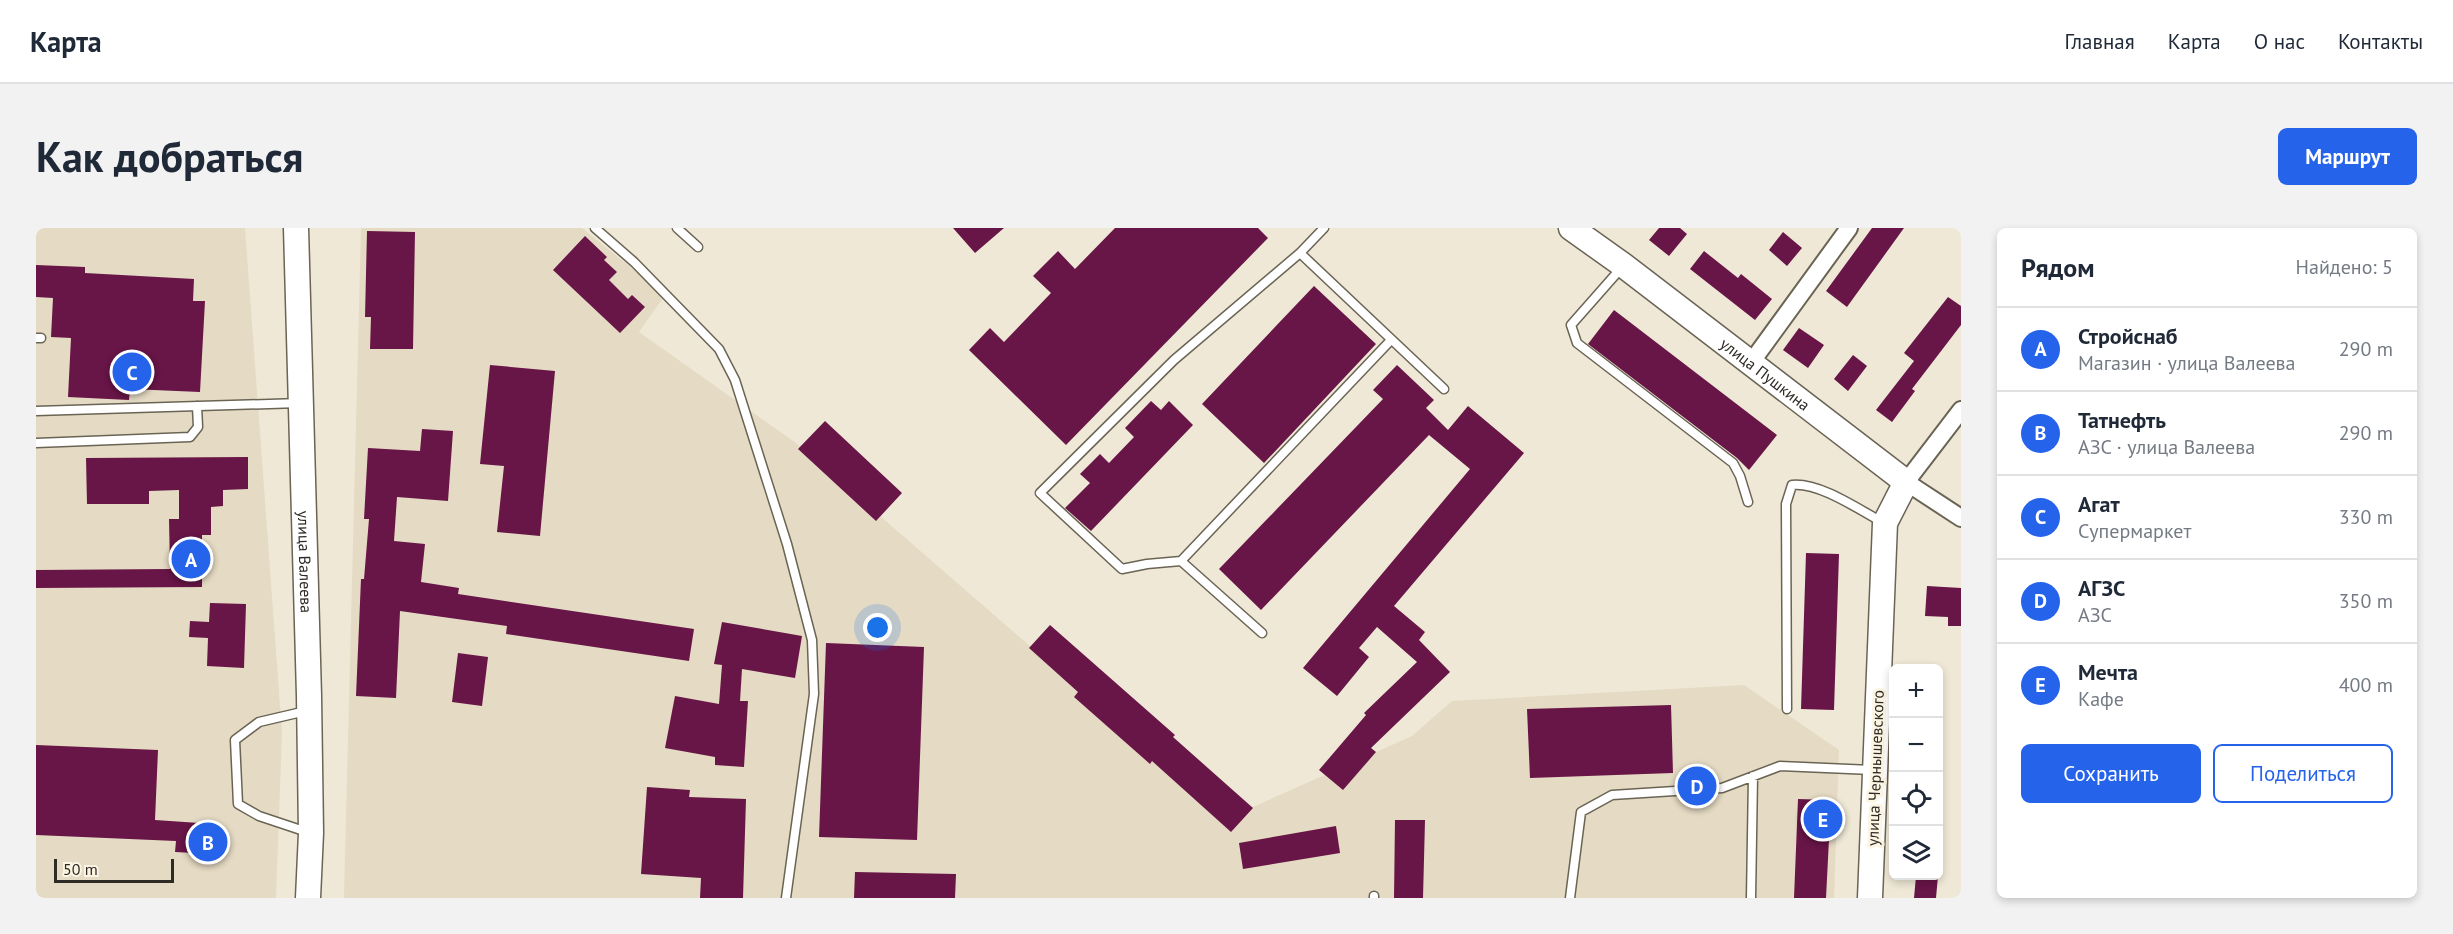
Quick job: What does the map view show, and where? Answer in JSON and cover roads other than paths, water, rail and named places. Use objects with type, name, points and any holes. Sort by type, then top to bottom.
[{"type":"street","name":"улица Валеева","points":[[296,228],[309,710],[311,833],[308,898]]},
{"type":"street","name":"улица Пушкина","points":[[1571,228],[1596,235],[1623,265],[1750,364],[1905,482],[1961,518]]},
{"type":"street","points":[[1750,364],[1849,228]]},
{"type":"street","name":"улица Чернышевского","points":[[1870,898],[1885,523],[1905,482],[1961,410]]},
{"type":"lane","points":[[595,228],[634,262],[719,349],[735,381],[787,544],[812,640],[814,694],[786,898]]},
{"type":"lane","points":[[677,228],[698,247]]},
{"type":"lane","points":[[1324,228],[1300,253],[1174,360],[1040,493],[1122,569],[1181,561],[1391,340]]},
{"type":"lane","points":[[1300,253],[1444,389]]},
{"type":"lane","points":[[1623,265],[1571,325],[1577,343],[1733,464],[1740,476],[1748,502]]},
{"type":"lane","points":[[36,411],[301,403]]},
{"type":"lane","points":[[36,443],[190,437],[198,427],[197,406]]},
{"type":"lane","points":[[1788,709],[1786,504],[1792,485],[1804,483],[1885,523]]},
{"type":"lane","points":[[1181,561],[1262,633]]},
{"type":"lane","points":[[309,710],[259,722],[235,740],[238,804],[259,816],[311,833]]},
{"type":"lane","points":[[1570,898],[1581,812],[1612,795],[1722,788],[1780,766],[1875,770]]},
{"type":"lane","points":[[1751,898],[1753,776]]},
{"type":"place","name":"Агат","points":[[132,372]]},
{"type":"place","name":"Стройснаб","points":[[191,559]]},
{"type":"place","name":"АГЗС","points":[[1697,786]]},
{"type":"place","name":"Мечта","points":[[1823,819]]},
{"type":"place","name":"Татнефть","points":[[208,842]]}]
